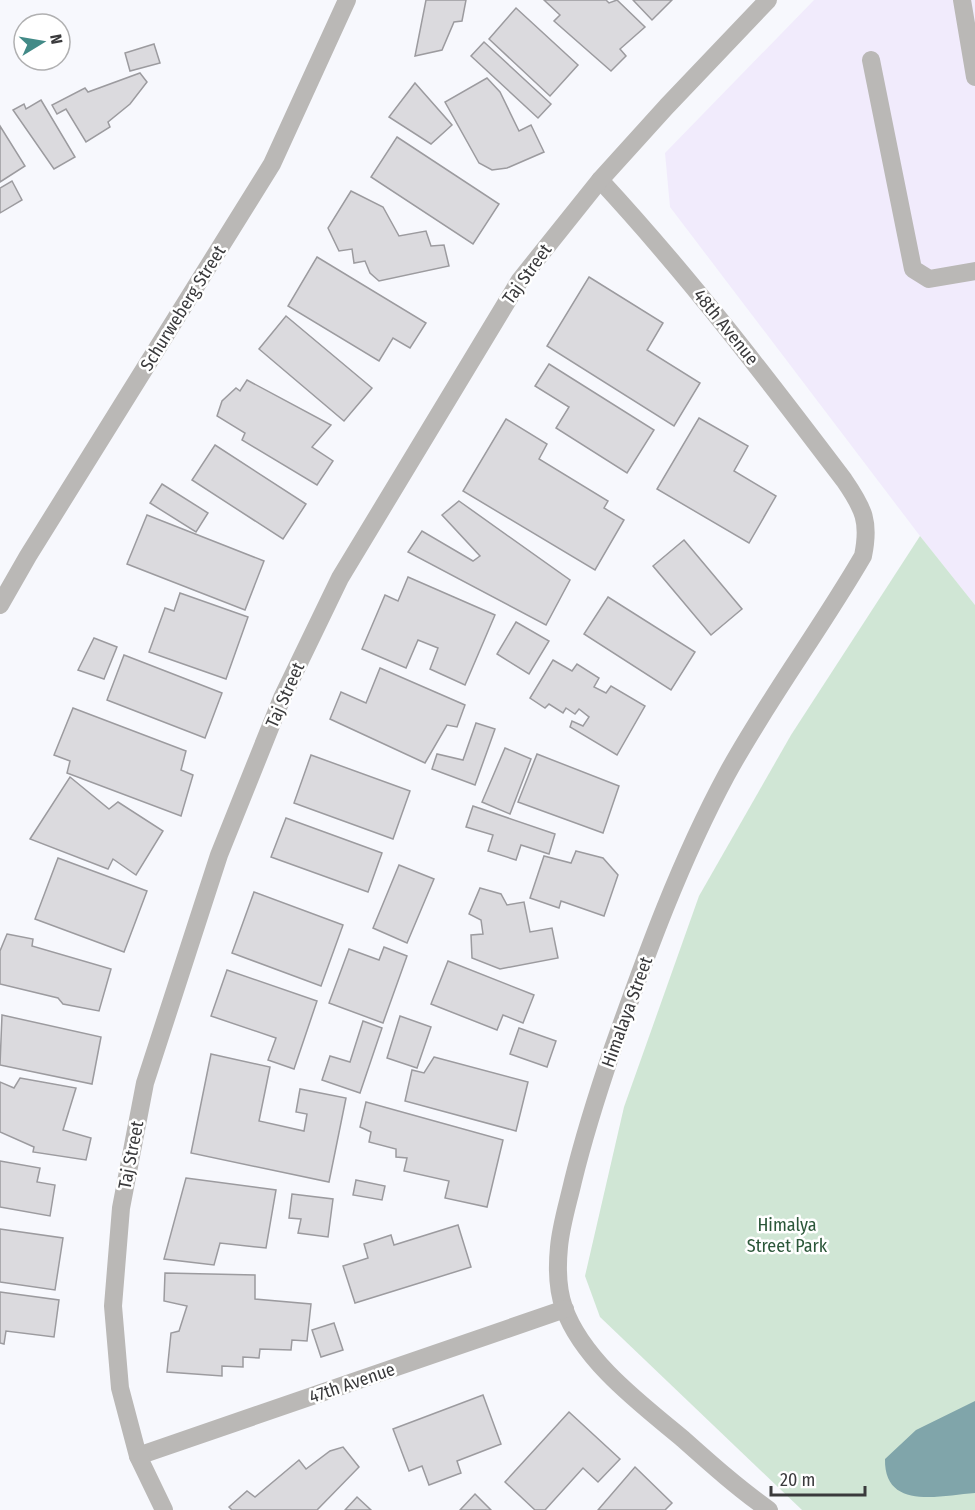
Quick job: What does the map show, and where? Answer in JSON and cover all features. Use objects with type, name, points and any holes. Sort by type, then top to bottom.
[{"type":"street","name":"Schurweberg Street","points":[[0,605],[28,556],[272,164],[347,0]]},
{"type":"street","name":"Taj Street","points":[[164,1510],[138,1456],[120,1388],[113,1306],[121,1208],[145,1083],[219,855],[282,698],[340,578],[520,280],[600,180],[768,0]]},
{"type":"street","points":[[962,0],[975,77]]},
{"type":"street","points":[[871,60],[913,269],[929,279],[975,271]]},
{"type":"street","name":"48th Avenue","points":[[600,180],[648,232],[747,351],[844,480]]},
{"type":"street","name":"Himalaya Street","points":[[769,1510],[746,1494],[605,1370],[580,1338],[565,1309],[559,1286],[558,1267],[570,1194],[588,1121],[636,982],[697,832],[763,711],[863,556],[868,535],[865,518],[858,500],[844,480]]},
{"type":"street","name":"47th Avenue","points":[[138,1456],[565,1309]]},
{"type":"shaded area","points":[[814,0],[975,0],[975,605],[670,207],[665,153]]},
{"type":"green space","name":"Himalya Street Park","points":[[920,536],[975,605],[975,1510],[802,1510],[600,1317],[585,1276],[624,1107],[699,896],[791,735]]},
{"type":"water","points":[[975,1401],[975,1493],[916,1496],[903,1493],[893,1486],[887,1475],[885,1459],[916,1430]]},
{"type":"building","points":[[426,0],[466,0],[462,21],[454,22],[442,50],[415,56]]},
{"type":"building","points":[[544,0],[606,0],[609,3],[617,0],[645,27],[620,49],[626,56],[611,71],[554,21],[560,15]]},
{"type":"building","points":[[633,0],[672,0],[652,20]]},
{"type":"building","points":[[516,8],[578,65],[550,96],[489,39]]},
{"type":"building","points":[[484,42],[551,104],[538,118],[471,56]]},
{"type":"building","points":[[154,44],[160,63],[130,71],[125,53]]},
{"type":"building","points":[[140,73],[147,82],[130,104],[108,122],[110,127],[86,142],[66,109],[57,114],[52,105],[85,88],[88,92]]},
{"type":"building","points":[[487,78],[500,92],[519,131],[531,125],[544,152],[507,168],[492,170],[479,163],[445,102]]},
{"type":"building","points":[[415,83],[452,125],[431,144],[389,117]]},
{"type":"building","points":[[41,100],[75,157],[54,169],[13,110],[24,104],[26,109]]},
{"type":"building","points":[[0,126],[25,166],[0,182]]},
{"type":"building","points":[[397,137],[499,204],[473,244],[371,177]]},
{"type":"building","points":[[12,181],[22,200],[0,213],[0,188]]},
{"type":"building","points":[[351,191],[383,207],[399,236],[426,231],[431,246],[444,245],[449,266],[379,281],[370,273],[365,261],[354,263],[352,249],[339,251],[328,228]]},
{"type":"building","points":[[317,257],[426,323],[410,348],[393,338],[379,361],[288,306]]},
{"type":"building","points":[[589,277],[663,323],[647,350],[700,383],[674,426],[547,346]]},
{"type":"building","points":[[286,316],[372,388],[344,421],[259,349]]},
{"type":"building","points":[[549,364],[654,430],[627,473],[556,428],[569,407],[535,386]]},
{"type":"building","points":[[247,380],[331,425],[312,447],[333,461],[317,485],[242,440],[245,433],[217,416],[222,401],[236,388],[240,391]]},
{"type":"building","points":[[699,418],[748,446],[734,471],[776,496],[749,543],[657,489]]},
{"type":"building","points":[[506,419],[547,444],[539,459],[608,501],[604,508],[624,520],[595,570],[463,491]]},
{"type":"building","points":[[215,445],[306,504],[283,539],[192,480]]},
{"type":"building","points":[[162,484],[208,513],[196,532],[150,503]]},
{"type":"building","points":[[459,501],[570,580],[546,625],[408,552],[422,531],[473,561],[480,556],[442,515]]},
{"type":"building","points":[[147,515],[264,561],[245,610],[127,564]]},
{"type":"building","points":[[684,540],[742,609],[711,635],[653,566]]},
{"type":"building","points":[[408,577],[495,615],[465,685],[430,669],[438,648],[418,640],[406,668],[362,649],[385,595],[398,601]]},
{"type":"building","points":[[180,593],[248,617],[226,679],[149,652],[165,608],[174,611]]},
{"type":"building","points":[[608,597],[695,652],[671,690],[584,634]]},
{"type":"building","points":[[516,622],[549,641],[529,674],[497,654]]},
{"type":"building","points":[[94,638],[117,647],[104,679],[78,670]]},
{"type":"building","points":[[124,655],[222,693],[205,738],[107,700]]},
{"type":"building","points":[[553,660],[572,671],[577,664],[599,678],[594,687],[606,693],[611,686],[645,706],[617,755],[570,727],[572,721],[583,726],[589,717],[579,709],[575,714],[566,708],[563,713],[549,704],[545,708],[530,698]]},
{"type":"building","points":[[380,668],[465,705],[457,727],[447,725],[425,763],[330,719],[341,692],[366,703]]},
{"type":"building","points":[[73,708],[186,751],[181,770],[193,775],[181,816],[67,773],[70,761],[54,755]]},
{"type":"building","points":[[476,723],[495,729],[475,785],[432,769],[437,754],[463,760]]},
{"type":"building","points":[[505,748],[531,759],[510,814],[482,802]]},
{"type":"building","points":[[537,754],[619,786],[603,833],[518,802]]},
{"type":"building","points":[[311,755],[410,791],[393,839],[294,803]]},
{"type":"building","points":[[70,777],[109,809],[118,802],[163,831],[136,875],[113,859],[108,869],[30,839]]},
{"type":"building","points":[[473,806],[555,834],[549,854],[521,845],[516,860],[488,851],[493,835],[466,827]]},
{"type":"building","points":[[286,818],[382,853],[368,892],[271,857]]},
{"type":"building","points":[[576,851],[603,858],[618,875],[604,916],[561,901],[559,908],[530,898],[544,856],[571,863]]},
{"type":"building","points":[[58,858],[147,891],[124,952],[35,919]]},
{"type":"building","points":[[399,865],[434,879],[407,943],[373,928]]},
{"type":"building","points":[[480,888],[501,894],[507,905],[524,902],[530,932],[552,928],[558,958],[500,969],[472,958],[471,935],[483,934],[481,920],[469,914]]},
{"type":"building","points":[[254,892],[343,925],[321,986],[232,953]]},
{"type":"building","points":[[7,934],[33,939],[32,946],[111,969],[99,1011],[63,1004],[58,998],[0,984],[0,951]]},
{"type":"building","points":[[384,947],[407,956],[383,1023],[329,1003],[349,949],[379,960]]},
{"type":"building","points":[[448,961],[534,995],[523,1023],[503,1015],[497,1030],[431,1004]]},
{"type":"building","points":[[227,970],[317,1001],[294,1069],[268,1060],[276,1038],[211,1016]]},
{"type":"building","points":[[2,1015],[101,1037],[92,1084],[0,1065]]},
{"type":"building","points":[[400,1016],[431,1027],[417,1068],[387,1058]]},
{"type":"building","points":[[363,1021],[382,1028],[360,1093],[322,1080],[330,1056],[350,1062]]},
{"type":"building","points":[[519,1028],[556,1041],[547,1067],[510,1054]]},
{"type":"building","points":[[211,1054],[270,1067],[259,1121],[304,1131],[307,1114],[296,1112],[300,1089],[346,1098],[329,1182],[191,1153]]},
{"type":"building","points":[[434,1057],[528,1082],[516,1131],[405,1101],[412,1070],[424,1073]]},
{"type":"building","points":[[20,1078],[76,1088],[63,1130],[91,1138],[86,1160],[33,1152],[34,1147],[0,1132],[0,1082],[14,1088]]},
{"type":"building","points":[[366,1102],[503,1140],[487,1207],[445,1198],[449,1181],[404,1171],[407,1158],[396,1157],[396,1149],[369,1142],[371,1132],[360,1127]]},
{"type":"building","points":[[0,1161],[40,1168],[37,1182],[55,1185],[50,1216],[0,1207]]},
{"type":"building","points":[[186,1178],[276,1190],[266,1248],[220,1243],[214,1265],[164,1259]]},
{"type":"building","points":[[356,1180],[385,1186],[382,1200],[353,1195]]},
{"type":"building","points":[[292,1194],[333,1199],[328,1237],[298,1233],[301,1219],[289,1218]]},
{"type":"building","points":[[458,1225],[471,1267],[355,1303],[343,1266],[368,1258],[364,1244],[391,1235],[394,1245]]},
{"type":"building","points":[[0,1229],[63,1238],[55,1290],[0,1282]]},
{"type":"building","points":[[165,1273],[255,1275],[255,1299],[311,1304],[307,1341],[292,1340],[291,1350],[260,1349],[259,1358],[243,1357],[243,1367],[222,1366],[222,1376],[167,1372],[171,1333],[179,1331],[187,1306],[164,1301]]},
{"type":"building","points":[[0,1292],[59,1300],[54,1337],[6,1331],[4,1344],[0,1343]]},
{"type":"building","points":[[334,1323],[343,1350],[321,1357],[312,1330]]},
{"type":"building","points":[[483,1395],[501,1444],[457,1461],[461,1473],[429,1485],[422,1466],[409,1471],[393,1429]]},
{"type":"building","points":[[569,1412],[620,1459],[598,1482],[583,1468],[545,1510],[535,1510],[505,1482]]},
{"type":"building","points":[[343,1447],[359,1467],[317,1510],[232,1510],[229,1507],[247,1491],[255,1497],[299,1460],[306,1469],[330,1451]]},
{"type":"building","points":[[635,1467],[672,1503],[665,1510],[598,1510]]},
{"type":"building","points":[[475,1494],[491,1510],[460,1510]]},
{"type":"building","points":[[357,1497],[371,1510],[345,1510]]}]
